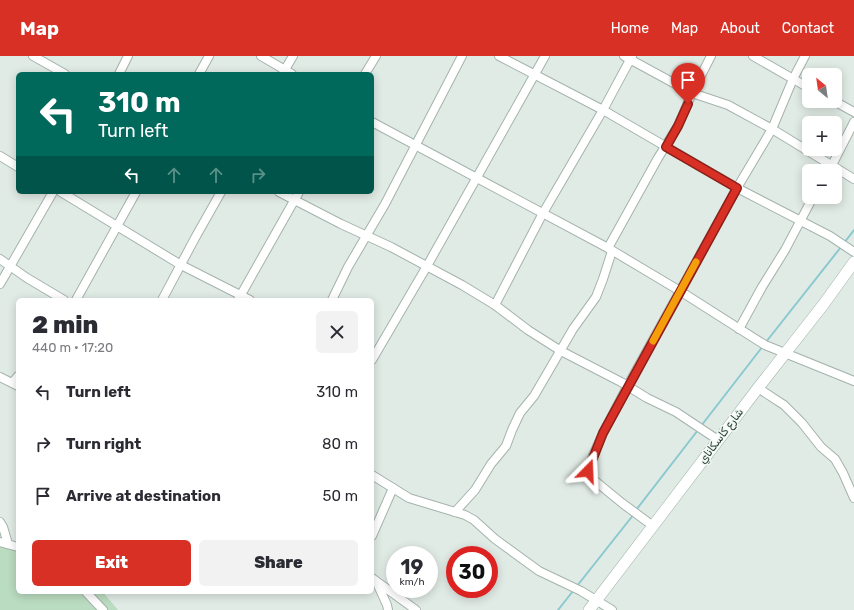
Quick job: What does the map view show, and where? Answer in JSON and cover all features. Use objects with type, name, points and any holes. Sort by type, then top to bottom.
[{"type":"street","points":[[33,56],[61,72]]},
{"type":"street","points":[[120,72],[128,56]]},
{"type":"street","points":[[200,72],[209,56]]},
{"type":"street","points":[[261,56],[285,72]]},
{"type":"street","points":[[287,72],[293,56]]},
{"type":"street","points":[[366,72],[376,56]]},
{"type":"street","points":[[333,298],[348,267],[385,204],[416,146],[462,56]]},
{"type":"street","points":[[499,56],[603,110],[737,188],[830,236],[854,252]]},
{"type":"street","points":[[374,357],[427,266],[545,56]]},
{"type":"street","points":[[455,512],[475,490],[490,464],[506,446],[520,413],[534,396],[573,329],[596,297],[603,279],[610,249],[678,126],[692,93],[711,56]]},
{"type":"street","points":[[753,56],[802,84]]},
{"type":"street","points":[[653,526],[589,476],[588,471],[603,433],[627,387],[737,188],[772,129],[793,79],[805,56]]},
{"type":"street","points":[[495,305],[543,213],[603,110],[629,57],[692,93],[728,105],[772,129],[824,164]]},
{"type":"street","points":[[842,105],[854,112]]},
{"type":"street","points":[[832,164],[854,122]]},
{"type":"street","points":[[374,123],[610,249],[680,290],[765,345],[854,381]]},
{"type":"street","points":[[0,156],[16,165]]},
{"type":"street","points":[[842,174],[854,179]]},
{"type":"street","points":[[0,284],[12,266],[52,194]]},
{"type":"street","points":[[64,194],[180,265],[239,298],[298,194]]},
{"type":"street","points":[[77,298],[135,194]]},
{"type":"street","points":[[163,298],[220,194]]},
{"type":"street","points":[[283,194],[462,285],[495,305],[528,330],[561,351],[647,398],[676,412],[718,440]]},
{"type":"street","points":[[739,329],[785,250],[809,204]]},
{"type":"street","points":[[0,259],[27,278],[61,298]]},
{"type":"street","name":"شارع كاسكاناي","points":[[589,610],[823,305],[854,262]]},
{"type":"street","points":[[0,378],[16,381]]},
{"type":"street","points":[[758,388],[784,405],[802,423],[821,447],[835,459],[854,498]]},
{"type":"street","points":[[374,476],[409,498],[455,512],[474,520],[495,539],[518,554],[539,571],[580,591],[612,610]]},
{"type":"street","points":[[374,531],[393,488]]},
{"type":"street","points":[[0,522],[12,545]]},
{"type":"street","points":[[374,580],[387,605],[388,610]]},
{"type":"street","points":[[374,580],[416,610]]},
{"type":"street","points":[[88,594],[103,610]]},
{"type":"green space","points":[[0,544],[16,546],[16,594],[105,594],[118,610],[0,610]]},
{"type":"waterway","points":[[844,243],[854,230]]},
{"type":"waterway","points":[[766,342],[841,247]]},
{"type":"waterway","points":[[701,426],[763,346]]},
{"type":"waterway","points":[[636,510],[698,430]]},
{"type":"waterway","points":[[577,586],[634,514]]},
{"type":"waterway","points":[[558,610],[573,591]]},
{"type":"slow traffic","points":[[653,341],[696,262]]},
{"type":"route","points":[[588,471],[588,467],[603,433],[642,359],[737,188],[666,147],[688,104]]}]
